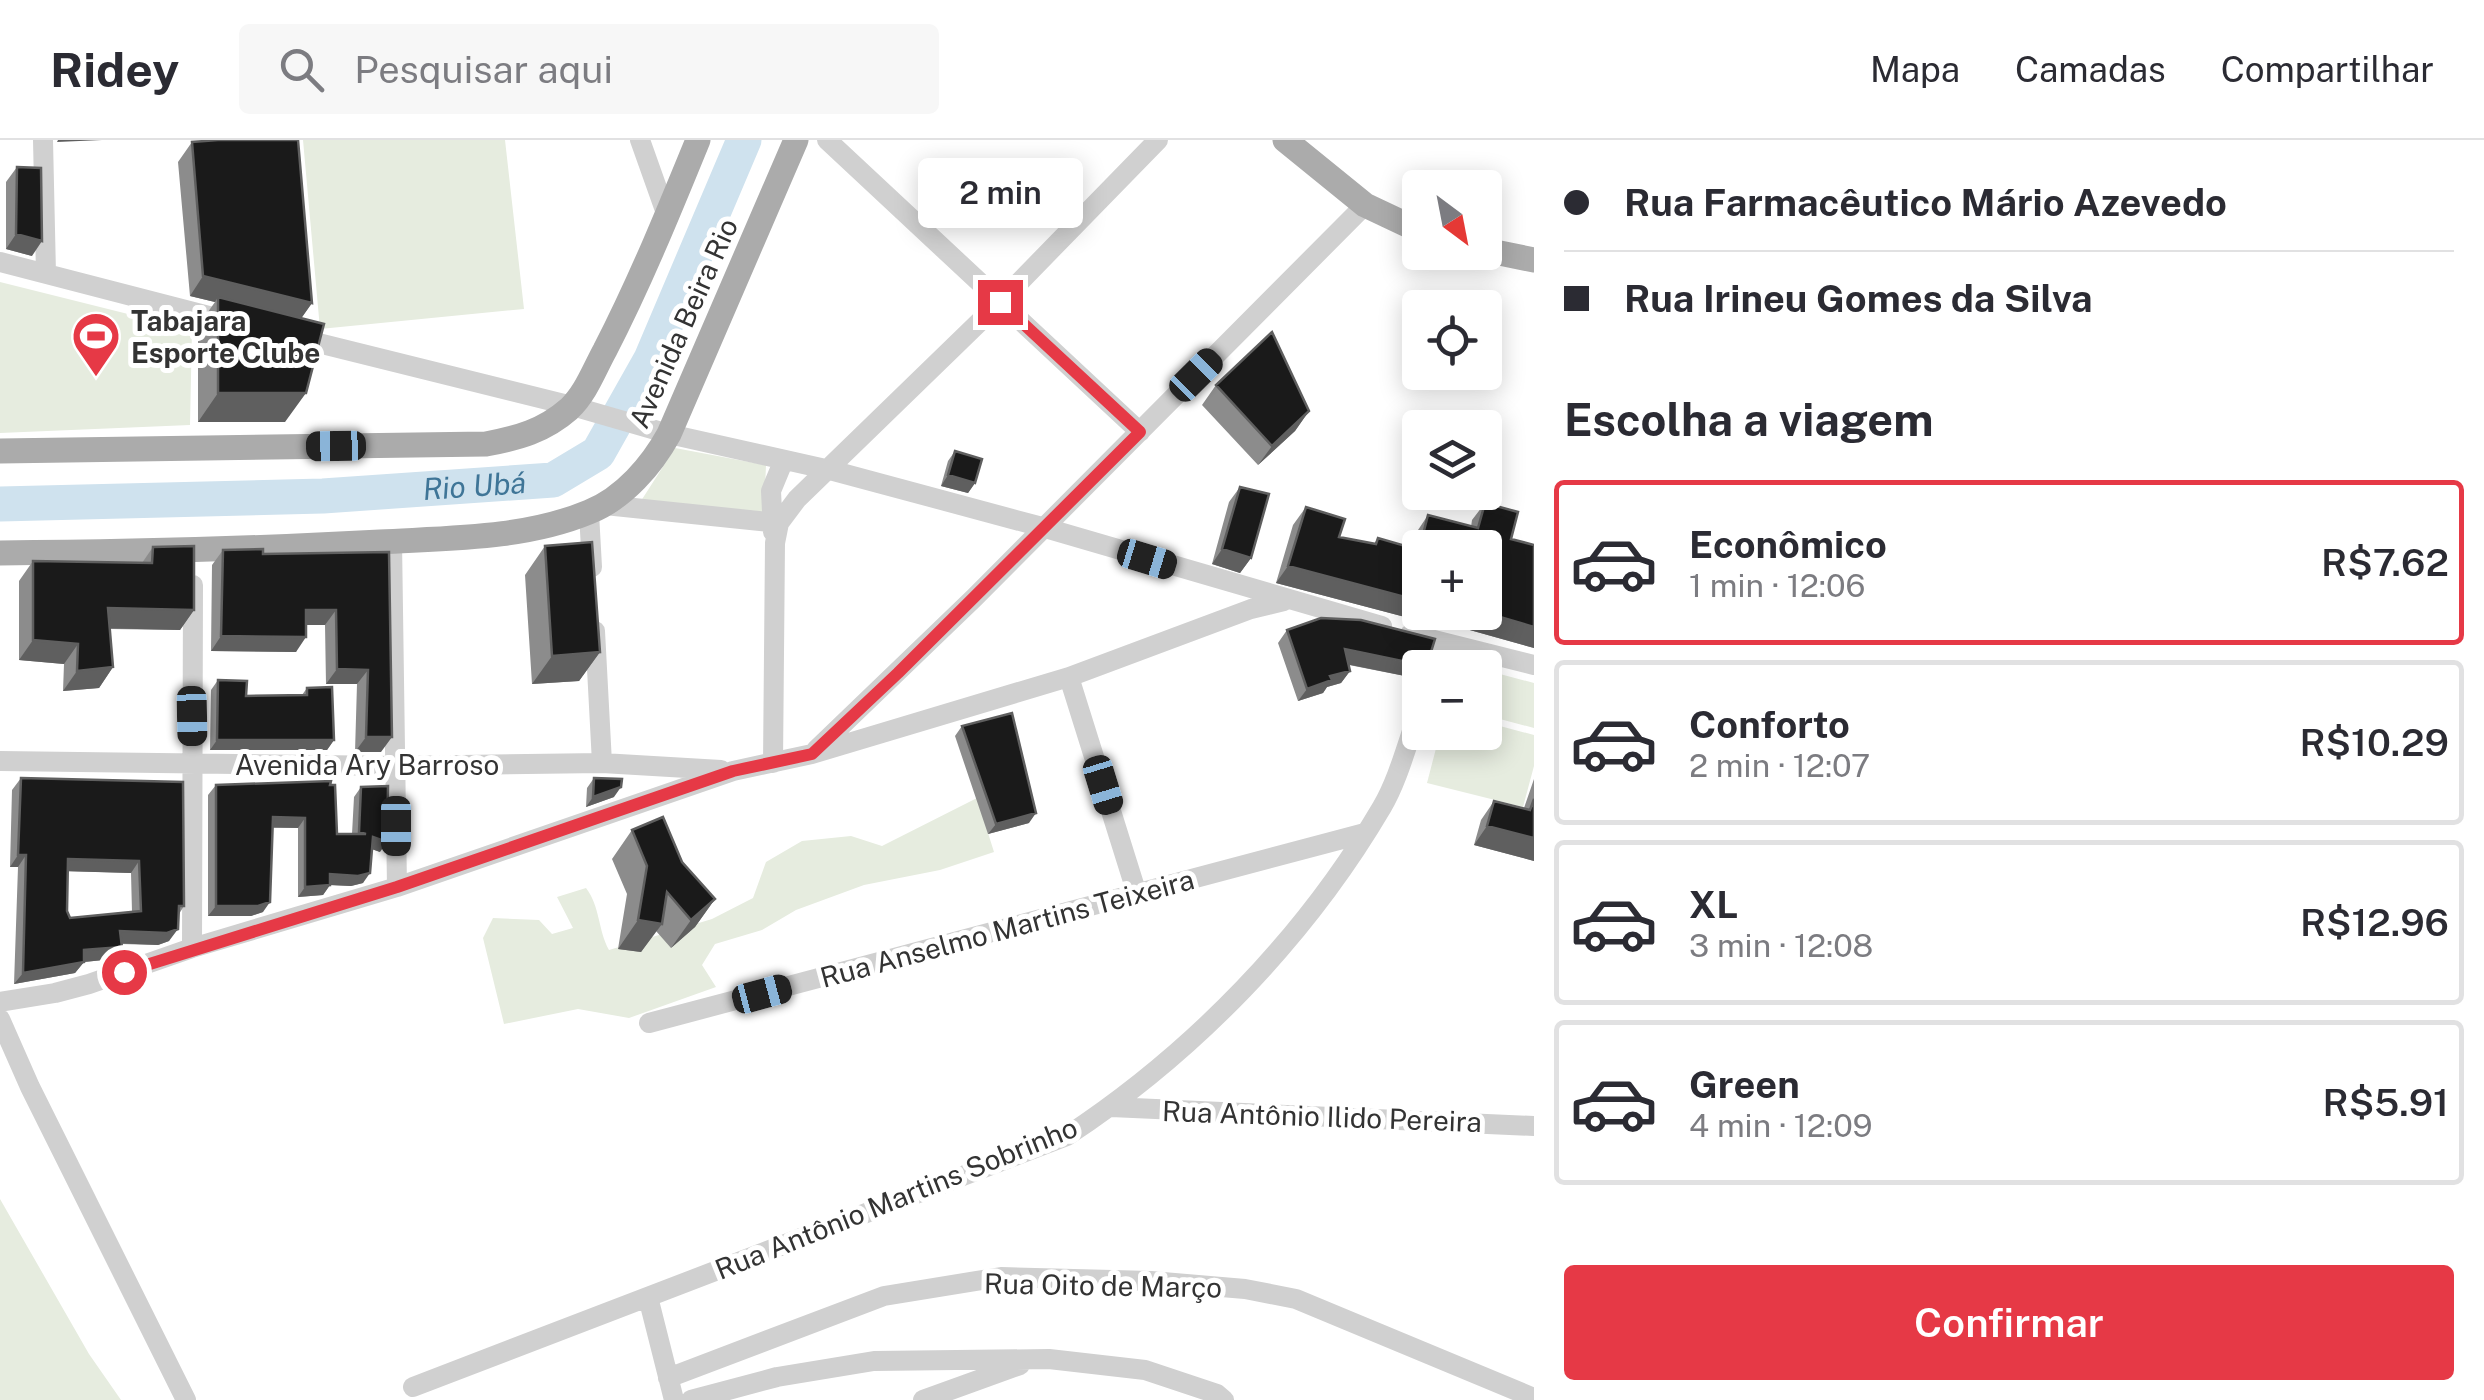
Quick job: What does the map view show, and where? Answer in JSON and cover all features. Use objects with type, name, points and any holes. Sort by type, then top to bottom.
[{"type":"main road","points":[[0,451],[486,444],[547,427],[583,409],[698,140]]},
{"type":"main road","name":"Avenida Beira Rio","points":[[0,553],[194,552],[475,536],[538,528],[597,509],[652,461],[669,434],[796,140]]},
{"type":"main road","points":[[1286,140],[1364,206],[1402,223]]},
{"type":"main road","points":[[1502,253],[1534,260]]},
{"type":"street","points":[[44,140],[46,274]]},
{"type":"street","points":[[640,140],[667,216]]},
{"type":"street","points":[[827,140],[1140,432]]},
{"type":"street","points":[[775,529],[797,499],[1000,302],[1158,140]]},
{"type":"street","points":[[812,754],[911,660],[1364,206]]},
{"type":"street","points":[[0,262],[669,434],[830,470],[1042,527],[1286,601],[1534,665]]},
{"type":"street","points":[[773,763],[775,529],[771,491],[783,462]]},
{"type":"street","points":[[602,764],[593,600],[597,509],[775,529]]},
{"type":"street","points":[[392,541],[397,887]]},
{"type":"street","points":[[192,948],[194,552]]},
{"type":"street","points":[[0,1002],[55,993],[397,887],[733,771],[812,754],[1069,676],[1251,609],[1286,601]]},
{"type":"street","points":[[1441,650],[1444,643]]},
{"type":"street","points":[[1069,676],[1137,894]]},
{"type":"street","name":"Rua Antônio Martins Sobrinho","points":[[414,1387],[1066,1136],[1110,1107],[1236,1000],[1329,887],[1384,804],[1404,750]]},
{"type":"street","name":"Avenida Ary Barroso","points":[[0,761],[396,766],[602,764],[733,771]]},
{"type":"street","name":"Rua Anselmo Martins Teixeira","points":[[649,1024],[1365,833]]},
{"type":"street","points":[[0,1019],[186,1400]]},
{"type":"street","name":"Rua Antônio Ilido Pereira","points":[[1110,1107],[1534,1126]]},
{"type":"street","name":"Rua Oito de Março","points":[[668,1378],[884,1296],[1000,1276],[1151,1280],[1296,1298],[1534,1398]]},
{"type":"street","points":[[648,1297],[674,1400]]},
{"type":"street","points":[[923,1400],[1036,1360]]},
{"type":"street","points":[[692,1400],[776,1377],[874,1361],[1036,1360],[1145,1370],[1217,1394],[1224,1400]]},
{"type":"shaded area","points":[[303,140],[505,140],[524,309],[320,329]]},
{"type":"shaded area","name":"Tabajara Esporte Clube","points":[[0,282],[192,330],[190,425],[0,433]]},
{"type":"shaded area","points":[[675,448],[766,465],[764,514],[639,504]]},
{"type":"shaded area","points":[[1502,675],[1534,683],[1534,728],[1502,720]]},
{"type":"shaded area","points":[[1502,727],[1534,735],[1534,766],[1523,807],[1427,783],[1436,750],[1502,750]]},
{"type":"shaded area","points":[[977,798],[994,852],[940,870],[864,885],[796,910],[762,930],[715,944],[702,965],[716,987],[629,1018],[578,1009],[504,1024],[483,938],[493,918],[539,920],[552,934],[573,928],[557,897],[586,888],[609,950],[712,919],[753,898],[766,862],[802,841],[851,836],[882,846]]},
{"type":"shaded area","points":[[0,1199],[89,1354],[121,1400],[0,1400]]},
{"type":"building","points":[[298,140],[312,303],[203,276],[192,142]]},
{"type":"building","points":[[17,167],[41,168],[42,241],[16,234]]},
{"type":"building","points":[[218,297],[324,324],[306,393],[218,393]]},
{"type":"building","points":[[1272,332],[1309,411],[1272,446],[1216,385]]},
{"type":"building","points":[[955,451],[982,459],[975,483],[948,475]]},
{"type":"building","points":[[1240,487],[1269,494],[1251,558],[1222,549]]},
{"type":"building","points":[[1306,507],[1345,519],[1339,537],[1376,544],[1378,538],[1402,545],[1402,596],[1288,566]]},
{"type":"building","points":[[1502,508],[1518,512],[1511,539],[1534,545],[1534,627],[1502,618],[1502,530],[1424,530],[1428,515],[1478,528],[1483,510]]},
{"type":"building","points":[[592,542],[600,652],[552,656],[545,546]]},
{"type":"building","points":[[194,546],[194,610],[108,608],[113,667],[77,671],[78,644],[33,640],[33,561],[152,563],[153,547]]},
{"type":"building","points":[[263,549],[263,554],[389,552],[392,737],[366,737],[368,670],[337,669],[336,610],[306,610],[306,637],[221,636],[223,550]]},
{"type":"building","points":[[1321,618],[1361,620],[1435,639],[1432,650],[1402,650],[1402,661],[1345,649],[1350,671],[1330,676],[1332,680],[1307,689],[1287,630]]},
{"type":"building","points":[[218,680],[247,681],[246,696],[307,695],[307,688],[332,687],[334,740],[217,740]]},
{"type":"building","points":[[1012,713],[1036,813],[996,824],[962,726]]},
{"type":"building","points":[[21,778],[183,782],[184,906],[179,906],[178,929],[167,933],[120,931],[122,947],[84,950],[84,962],[23,973],[26,855],[18,855]],"holes":[[[68,859],[139,861],[141,911],[70,918]]]},
{"type":"building","points":[[594,778],[622,779],[621,787],[593,797]]},
{"type":"building","points":[[331,781],[330,785],[335,785],[337,834],[366,834],[359,832],[361,787],[388,786],[387,842],[373,837],[370,873],[330,874],[330,885],[305,887],[305,818],[273,817],[270,902],[258,906],[216,906],[216,785]]},
{"type":"building","points":[[1534,799],[1534,838],[1487,826],[1494,801],[1530,810]]},
{"type":"building","points":[[663,817],[682,862],[715,899],[691,920],[667,892],[662,924],[638,920],[647,866],[632,830]]},
{"type":"waterway","name":"Rio Ubá","points":[[0,504],[323,496],[553,480],[598,453],[651,359],[744,140]]},
{"type":"place","name":"Tabajara Esporte Clube","points":[[96,378]]},
{"type":"route","points":[[124,972],[397,887],[733,771],[812,754],[1140,432],[1000,302]]}]
